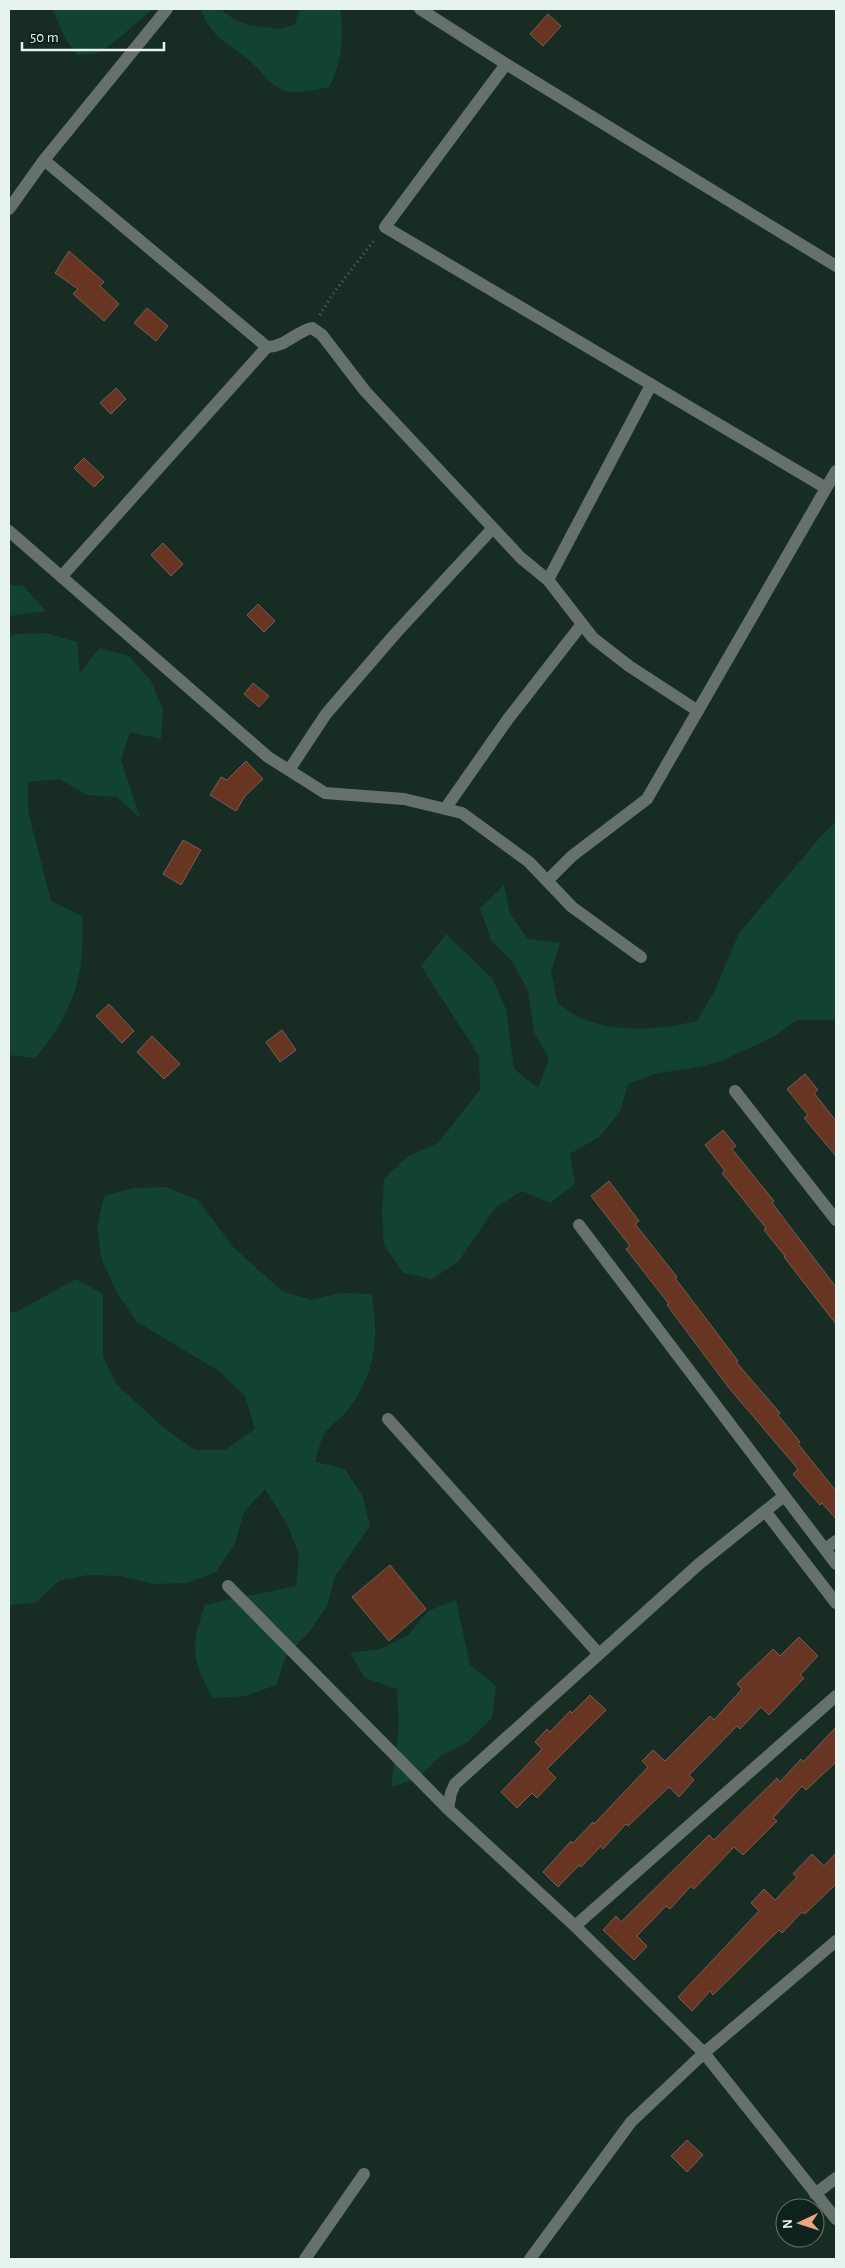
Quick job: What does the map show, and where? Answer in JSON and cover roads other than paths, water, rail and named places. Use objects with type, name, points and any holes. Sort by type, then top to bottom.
[{"type":"street","points":[[9,209],[44,160],[167,9]]},
{"type":"street","points":[[420,9],[506,64],[836,266]]},
{"type":"street","points":[[506,64],[385,227],[826,488]]},
{"type":"street","points":[[44,160],[267,347],[278,347],[300,331],[312,328],[322,335],[365,391],[521,558],[548,580],[593,638],[629,666],[698,711]]},
{"type":"street","points":[[62,576],[267,347]]},
{"type":"street","points":[[548,580],[651,385]]},
{"type":"street","points":[[547,881],[572,856],[647,799],[836,471]]},
{"type":"street","points":[[290,770],[326,714],[395,634],[492,528]]},
{"type":"street","points":[[9,530],[268,757],[325,793],[404,799],[462,813],[529,862],[572,907],[641,957]]},
{"type":"street","points":[[445,809],[508,719],[582,624]]},
{"type":"street","points":[[734,1091],[836,1220]]},
{"type":"street","points":[[580,1225],[836,1564]]},
{"type":"street","points":[[388,1419],[599,1654]]},
{"type":"street","points":[[448,1809],[455,1784],[699,1564],[784,1496]]},
{"type":"street","points":[[765,1511],[836,1603]]},
{"type":"street","points":[[825,1549],[836,1541]]},
{"type":"street","points":[[228,1586],[448,1809],[574,1926],[704,2053],[836,2219]]},
{"type":"street","points":[[574,1926],[836,1696]]},
{"type":"street","points":[[530,2259],[631,2122],[704,2053],[836,1941]]},
{"type":"street","points":[[305,2259],[364,2174]]},
{"type":"street","points":[[815,2194],[836,2178]]}]
